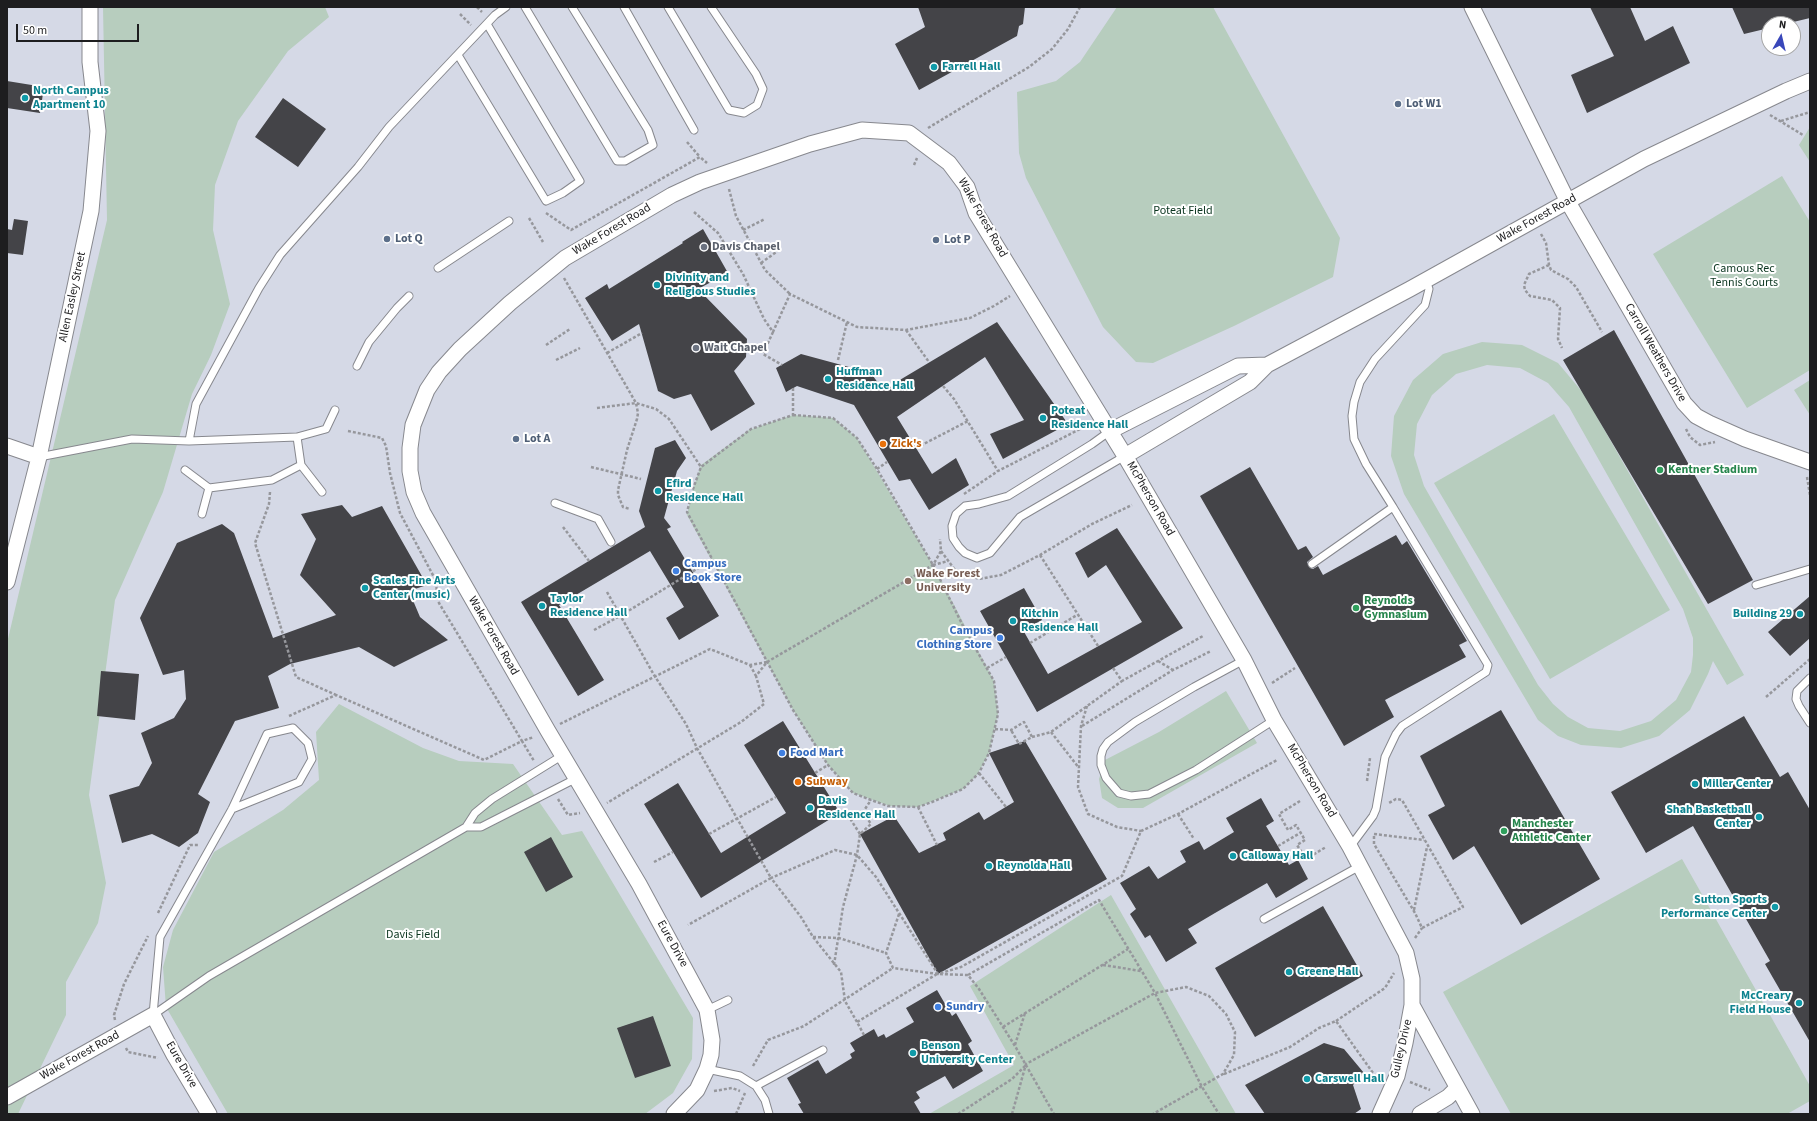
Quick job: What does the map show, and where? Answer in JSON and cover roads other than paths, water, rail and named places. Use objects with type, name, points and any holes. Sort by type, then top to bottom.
[{"type":"street","name":"Allen Easley Street","points":[[7,582],[39,457],[91,211],[98,131],[90,62],[90,7]]},
{"type":"street","name":"Carroll Weathers Drive","points":[[1472,7],[1568,202],[1684,403],[1690,410],[1709,423],[1807,467]]},
{"type":"street","name":"Wake Forest Road","points":[[577,778],[548,731],[423,513],[414,492],[410,471],[410,448],[413,425],[427,390],[439,372],[510,303],[565,258],[672,195],[700,182],[810,144],[862,130],[909,133],[949,163],[967,187],[976,213],[1125,456],[1250,382],[1267,365],[1426,280],[1644,159],[1810,81]]},
{"type":"street","name":"Wake Forest Road","points":[[1110,431],[1238,366],[1267,365]]},
{"type":"street","points":[[7,446],[39,457]]},
{"type":"street","name":"McPherson Road","points":[[1125,456],[1244,660],[1274,720],[1350,847],[1406,953],[1412,979],[1412,1005],[1453,1093],[1472,1114]]},
{"type":"street","name":"Eure Drive","points":[[577,778],[643,891],[707,1010],[712,1040],[712,1055],[707,1069],[696,1090],[674,1114]]},
{"type":"street","name":"Gulley Drive","points":[[1380,1114],[1397,1076],[1412,1005]]},
{"type":"street","name":"Wake Forest Road","points":[[7,1097],[153,1015]]},
{"type":"street","name":"Eure Drive","points":[[153,1015],[209,1114]]},
{"type":"street","points":[[1420,1114],[1453,1093]]},
{"type":"lane","points":[[189,442],[196,404],[259,288],[280,255],[358,166],[389,127],[486,24],[506,7]]},
{"type":"lane","points":[[525,7],[617,161],[625,161],[652,145],[648,130],[572,7]]},
{"type":"lane","points":[[624,7],[694,130]]},
{"type":"lane","points":[[668,7],[729,110],[744,113],[757,106],[763,89],[756,74],[711,7]]},
{"type":"lane","points":[[458,55],[546,201],[563,193],[580,181],[486,24]]},
{"type":"lane","points":[[438,268],[510,221]]},
{"type":"lane","points":[[1350,847],[1365,828],[1376,809],[1385,757],[1396,734],[1402,726],[1486,672],[1488,669],[1488,665],[1366,464],[1354,439],[1352,416],[1354,402],[1360,382],[1375,359],[1425,304],[1430,289],[1426,280]]},
{"type":"lane","points":[[357,366],[370,342],[397,308],[409,296]]},
{"type":"lane","points":[[39,457],[132,439],[189,442],[297,437],[326,429],[335,410]]},
{"type":"lane","points":[[1110,431],[1092,444],[1008,496],[979,504],[965,506],[956,514],[952,526],[953,538],[958,547],[965,553],[977,558],[990,553],[1020,517],[1125,456]]},
{"type":"lane","points":[[297,437],[301,465],[322,492]]},
{"type":"lane","points":[[185,470],[209,488],[272,480],[301,465]]},
{"type":"lane","points":[[202,514],[209,488]]},
{"type":"lane","points":[[555,503],[598,519],[611,542]]},
{"type":"lane","points":[[1312,564],[1393,507]]},
{"type":"lane","points":[[1756,585],[1810,569]]},
{"type":"lane","points":[[1244,660],[1194,687],[1135,722],[1108,742],[1103,749],[1101,756],[1101,765],[1106,778],[1118,793],[1131,796],[1149,794],[1196,770],[1274,720]]},
{"type":"lane","points":[[1810,678],[1797,691],[1796,698],[1799,706],[1810,723]]},
{"type":"lane","points":[[153,1015],[160,937],[232,809],[267,734],[293,728],[308,743],[312,759],[299,782],[232,809]]},
{"type":"lane","points":[[153,1015],[209,976],[435,847],[466,827],[475,813],[492,799],[563,755]]},
{"type":"lane","points":[[466,827],[482,827],[552,789],[577,778]]},
{"type":"lane","points":[[1264,919],[1360,866]]},
{"type":"lane","points":[[707,1010],[728,1000]]},
{"type":"lane","points":[[756,1086],[824,1050]]},
{"type":"lane","points":[[707,1069],[740,1076],[756,1086],[765,1100],[769,1114]]},
{"type":"place","name":"Farrell Hall","points":[[934,67]]},
{"type":"place","name":"North Campus Apartment 10","points":[[25,98]]},
{"type":"place","name":"Lot W1","points":[[1398,104]]},
{"type":"place","name":"Lot Q","points":[[387,239]]},
{"type":"place","name":"Lot P","points":[[936,240]]},
{"type":"place","name":"Davis Chapel","points":[[704,247]]},
{"type":"place","name":"Divinity and Religious Studies","points":[[657,285]]},
{"type":"place","name":"Wait Chapel","points":[[696,348]]},
{"type":"place","name":"Huffman Residence Hall","points":[[828,379]]},
{"type":"place","name":"Poteat Residence Hall","points":[[1043,418]]},
{"type":"place","name":"Lot A","points":[[516,439]]},
{"type":"place","name":"Zick's","points":[[883,444]]},
{"type":"place","name":"Kentner Stadium","points":[[1660,470]]},
{"type":"place","name":"Efird Residence Hall","points":[[658,491]]},
{"type":"place","name":"Campus Book Store","points":[[676,571]]},
{"type":"place","name":"Wake Forest University","points":[[908,581]]},
{"type":"place","name":"Scales Fine Arts Center (music)","points":[[365,588]]},
{"type":"place","name":"Taylor Residence Hall","points":[[542,606]]},
{"type":"place","name":"Reynolds Gymnasium","points":[[1356,608]]},
{"type":"place","name":"Building 29","points":[[1800,614]]},
{"type":"place","name":"Kitchin Residence Hall","points":[[1013,621]]},
{"type":"place","name":"Campus Clothing Store","points":[[1000,638]]},
{"type":"place","name":"Food Mart","points":[[782,753]]},
{"type":"place","name":"Subway","points":[[798,782]]},
{"type":"place","name":"Miller Center","points":[[1695,784]]},
{"type":"place","name":"Davis Residence Hall","points":[[810,808]]},
{"type":"place","name":"Shah Basketball Center","points":[[1759,817]]},
{"type":"place","name":"Manchester Athletic Center","points":[[1504,831]]},
{"type":"place","name":"Calloway Hall","points":[[1233,856]]},
{"type":"place","name":"Reynolda Hall","points":[[989,866]]},
{"type":"place","name":"Sutton Sports Performance Center","points":[[1775,907]]},
{"type":"place","name":"Greene Hall","points":[[1289,972]]},
{"type":"place","name":"McCreary Field House","points":[[1799,1003]]},
{"type":"place","name":"Sundry","points":[[938,1007]]},
{"type":"place","name":"Benson University Center","points":[[913,1053]]},
{"type":"place","name":"Carswell Hall","points":[[1307,1079]]},
{"type":"park label","name":"Poteat Field","points":[[1183,211]]},
{"type":"park label","name":"Camous Rec Tennis Courts","points":[[1744,276]]},
{"type":"park label","name":"Davis Field","points":[[413,935]]}]
